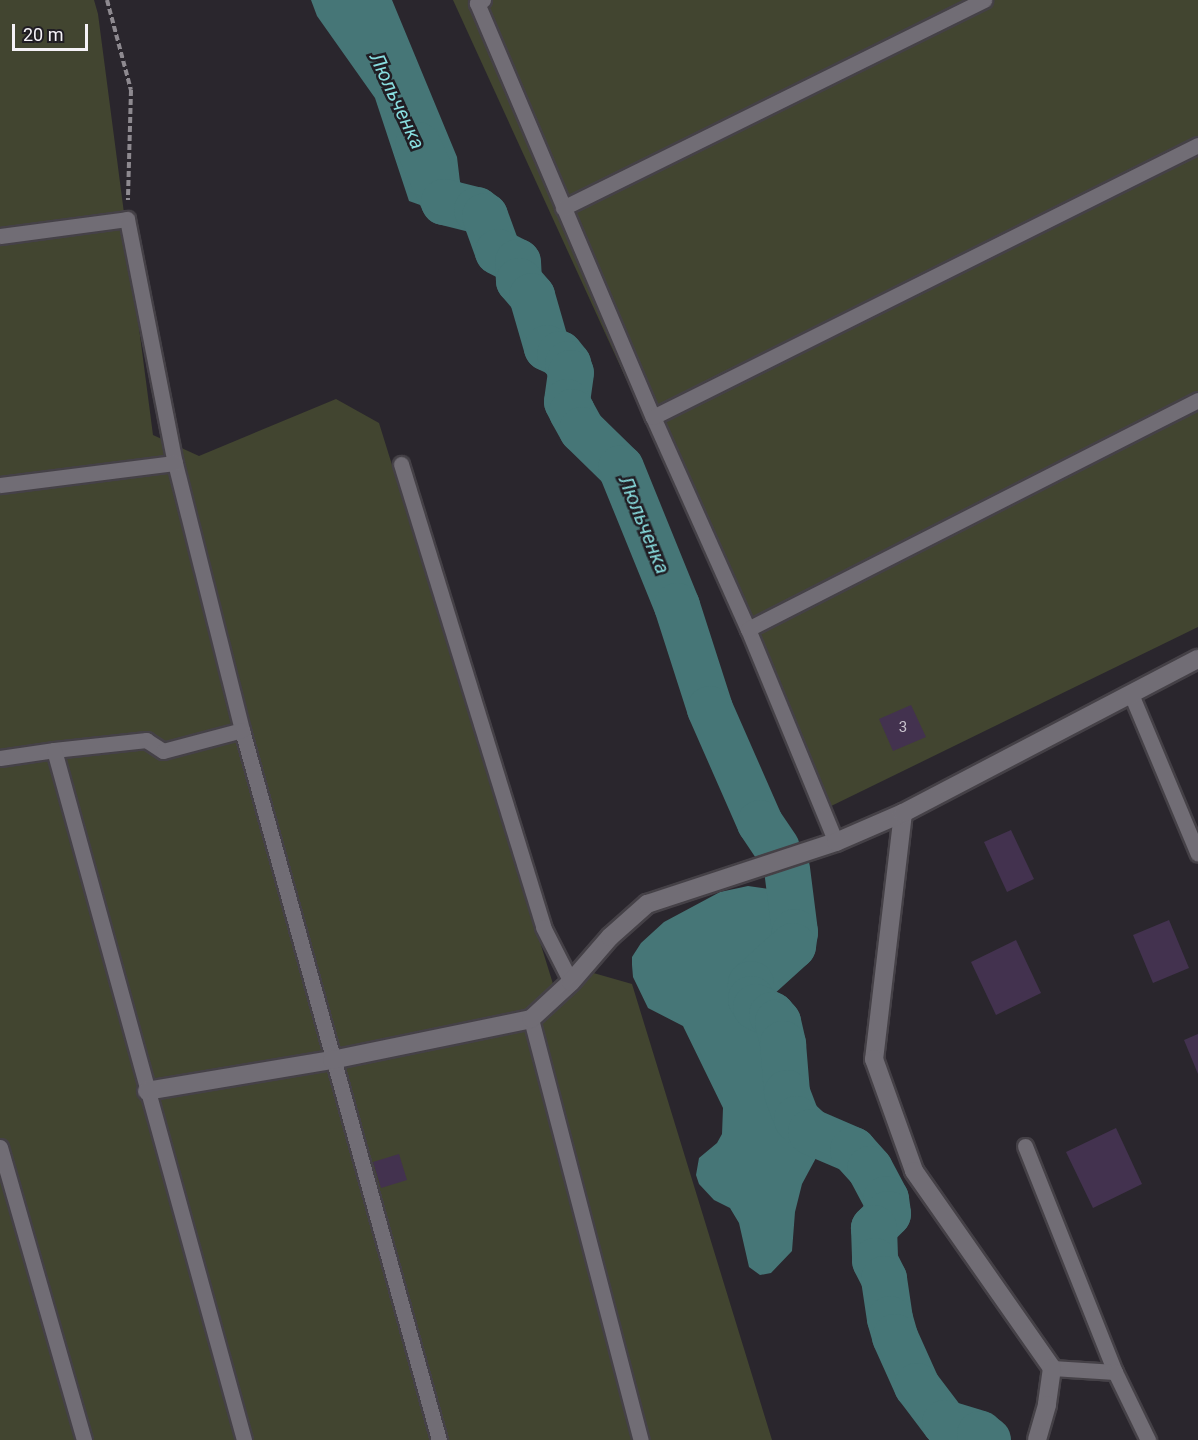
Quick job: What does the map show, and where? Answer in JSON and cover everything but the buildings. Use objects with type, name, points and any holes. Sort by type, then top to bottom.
[{"type":"street","points":[[147,1091],[332,1060],[531,1019],[571,982],[610,937],[647,904],[836,842],[903,813],[1198,659]]},
{"type":"street","points":[[903,813],[874,1059],[914,1171],[1052,1368],[1047,1405],[1037,1440]]},
{"type":"lane","points":[[483,0],[477,3],[653,417],[748,629],[836,842]]},
{"type":"lane","points":[[564,208],[984,0]]},
{"type":"lane","points":[[653,417],[1198,145]]},
{"type":"lane","points":[[0,236],[127,219],[175,464],[242,730],[439,1440]]},
{"type":"lane","points":[[748,629],[1198,400]]},
{"type":"lane","points":[[0,485],[175,464]]},
{"type":"lane","points":[[401,464],[543,927],[571,982]]},
{"type":"lane","points":[[1131,694],[1198,854]]},
{"type":"lane","points":[[0,758],[146,740],[163,751],[242,730]]},
{"type":"lane","points":[[54,750],[244,1440]]},
{"type":"lane","points":[[531,1019],[641,1440]]},
{"type":"lane","points":[[1025,1146],[1115,1372],[1148,1440]]},
{"type":"lane","points":[[0,1147],[84,1440]]},
{"type":"lane","points":[[1052,1368],[1115,1372]]},
{"type":"path","points":[[106,0],[131,90],[127,219]]},
{"type":"green space","points":[[0,0],[94,0],[98,14],[153,435],[199,456],[336,399],[379,423],[558,1000],[590,972],[632,984],[772,1440],[0,1440]]},
{"type":"green space","points":[[453,0],[1198,0],[1198,627],[823,810]]},
{"type":"water","points":[[311,0],[392,0],[457,157],[460,182],[450,200],[423,206],[409,201],[375,98],[317,16]]},
{"type":"water","points":[[748,886],[769,889],[780,895],[787,903],[793,919],[793,946],[786,955],[751,984],[750,992],[756,1007],[772,1015],[778,1022],[791,1109],[797,1119],[811,1132],[816,1158],[802,1184],[795,1212],[792,1251],[771,1273],[760,1275],[749,1267],[739,1223],[730,1208],[714,1200],[699,1184],[696,1175],[699,1158],[717,1143],[722,1134],[723,1108],[683,1026],[648,1008],[633,977],[632,965],[632,957],[641,943],[664,922],[720,892]]},
{"type":"waterway","name":"Люльченка","points":[[418,145],[444,202],[477,210],[485,216],[498,252],[518,262],[519,281],[532,296],[547,348],[560,354],[568,364],[571,373],[567,402],[582,430],[621,468],[677,606],[710,709],[760,823],[777,848]]},
{"type":"waterway","name":"Люльченка","points":[[787,869],[795,932],[793,946],[751,984],[751,999],[756,1007],[772,1015],[778,1022],[783,1044],[787,1093],[797,1119],[811,1132],[853,1150],[870,1169],[886,1199],[888,1214],[874,1228],[875,1261],[884,1279],[895,1337],[917,1386],[945,1423],[980,1434],[988,1440]]}]
